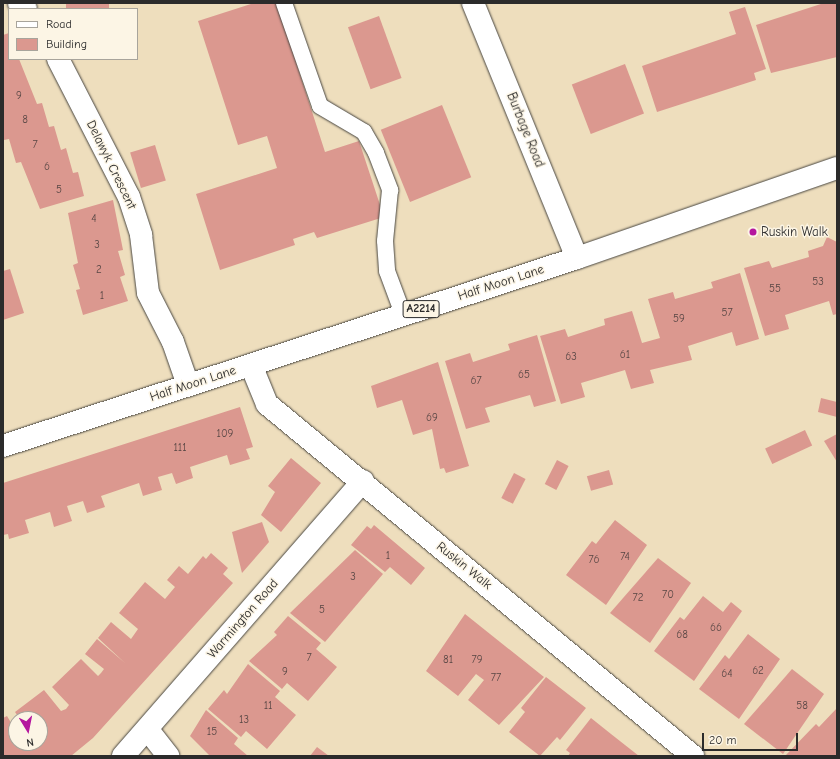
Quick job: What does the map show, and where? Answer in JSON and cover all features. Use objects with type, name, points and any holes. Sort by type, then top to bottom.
[{"type":"street","name":"Burbage Road","points":[[473,3],[577,258]]},
{"type":"street","name":"Delawyk Crescent","points":[[59,60],[129,197],[141,235],[148,293],[173,342],[188,385]]},
{"type":"street","name":"Half Moon Lane","points":[[3,446],[577,258],[837,168]]},
{"type":"street","name":"Ruskin Walk","points":[[251,365],[268,404],[364,481],[693,756]]},
{"type":"street","name":"Warmington Road","points":[[123,756],[148,730],[364,481]]},
{"type":"street","points":[[148,730],[168,756]]},
{"type":"lane","points":[[284,3],[320,106],[364,132],[376,153],[390,190],[385,242],[387,271],[403,314]]},
{"type":"building","points":[[66,3],[109,3],[109,8],[66,8]]},
{"type":"building","points":[[254,3],[277,3],[325,152],[359,141],[384,217],[317,238],[314,232],[293,239],[295,245],[220,270],[196,194],[277,168],[267,136],[238,145],[198,21]]},
{"type":"building","points":[[824,3],[837,3],[837,57],[771,73],[756,25]]},
{"type":"building","points":[[745,7],[766,69],[754,73],[756,80],[657,112],[642,66],[736,34],[729,12]]},
{"type":"building","points":[[379,16],[402,78],[371,89],[348,27]]},
{"type":"building","points":[[8,33],[8,60],[19,60],[37,104],[42,103],[49,127],[54,126],[61,150],[66,148],[73,173],[78,172],[84,196],[40,209],[21,162],[16,163],[9,139],[4,140],[3,35]]},
{"type":"building","points":[[625,64],[644,113],[591,134],[572,84]]},
{"type":"building","points":[[442,105],[471,177],[410,202],[381,130]]},
{"type":"building","points":[[155,145],[166,180],[141,188],[130,153]]},
{"type":"building","points":[[113,200],[123,250],[118,251],[125,275],[120,277],[128,301],[83,315],[76,290],[80,289],[73,265],[78,263],[68,213]]},
{"type":"building","points":[[827,237],[837,242],[837,314],[833,315],[829,301],[785,315],[789,329],[765,336],[744,268],[769,261],[772,268],[809,257],[808,251],[823,246]]},
{"type":"building","points":[[10,269],[24,313],[3,320],[3,271]]},
{"type":"building","points":[[740,273],[759,339],[736,346],[732,332],[688,346],[692,360],[650,370],[654,383],[631,389],[625,370],[581,383],[585,397],[561,404],[540,336],[565,329],[568,337],[605,325],[604,319],[632,311],[642,343],[660,338],[648,299],[673,292],[675,299],[713,288],[711,282]]},
{"type":"building","points":[[537,335],[556,401],[534,407],[530,395],[485,408],[490,422],[466,429],[445,361],[470,353],[473,362],[510,350],[508,344]]},
{"type":"building","points":[[438,362],[469,466],[446,473],[444,468],[440,469],[432,429],[413,435],[402,400],[377,408],[371,386]]},
{"type":"building","points":[[821,398],[837,402],[837,417],[818,412]]},
{"type":"building","points":[[240,407],[253,447],[246,449],[250,459],[230,465],[227,455],[190,467],[193,478],[176,484],[172,473],[158,477],[162,490],[143,496],[139,483],[101,496],[105,507],[87,513],[83,501],[67,506],[72,521],[54,527],[50,512],[25,520],[29,533],[9,539],[8,534],[3,535],[3,483]]},
{"type":"building","points":[[805,430],[812,445],[772,464],[765,449]]},
{"type":"building","points":[[837,434],[837,462],[824,441]]},
{"type":"building","points":[[291,458],[321,483],[281,532],[261,515],[275,492],[268,486]]},
{"type":"building","points":[[557,460],[569,466],[556,490],[545,484]]},
{"type":"building","points":[[609,470],[613,484],[591,491],[587,476]]},
{"type":"building","points":[[514,473],[526,479],[513,504],[501,498]]},
{"type":"building","points":[[615,520],[647,545],[606,605],[566,575],[592,541],[596,544]]},
{"type":"building","points":[[262,522],[269,542],[242,573],[232,532]]},
{"type":"building","points":[[374,525],[425,568],[411,585],[390,567],[385,572],[351,545],[367,526],[371,529]]},
{"type":"building","points":[[355,550],[383,574],[325,642],[290,613]]},
{"type":"building","points":[[211,553],[228,568],[223,574],[233,583],[93,738],[71,756],[3,756],[3,718],[7,716],[8,751],[48,751],[48,711],[16,711],[44,690],[61,711],[66,709],[69,705],[52,687],[81,659],[98,676],[101,673],[104,669],[85,654],[97,639],[125,663],[98,638],[111,622],[131,639],[138,629],[119,613],[145,582],[165,599],[175,587],[167,580],[179,566],[188,574],[203,556],[206,559]]},
{"type":"building","points":[[658,558],[691,583],[650,643],[610,613]]},
{"type":"building","points":[[703,596],[723,612],[731,602],[742,611],[694,681],[654,651],[680,617],[684,620]]},
{"type":"building","points":[[465,614],[544,677],[499,725],[468,700],[484,680],[476,674],[458,696],[426,671]]},
{"type":"building","points":[[288,616],[321,643],[316,649],[337,667],[308,701],[287,683],[282,689],[249,661],[277,635],[274,632]]},
{"type":"building","points":[[748,634],[780,659],[739,719],[699,689],[725,655],[729,659]]},
{"type":"building","points":[[248,664],[280,691],[275,697],[296,715],[267,749],[246,731],[241,737],[208,709],[224,690],[227,694]]},
{"type":"building","points":[[792,669],[824,694],[783,754],[744,724]]},
{"type":"building","points":[[546,677],[586,708],[560,740],[557,737],[540,756],[509,732],[525,712],[521,708]]},
{"type":"building","points":[[837,708],[837,756],[785,756],[816,724],[819,727]]},
{"type":"building","points":[[206,710],[238,738],[234,744],[248,756],[210,756],[190,736]]},
{"type":"building","points":[[591,718],[639,756],[568,756],[570,753],[566,750]]},
{"type":"building","points":[[317,747],[329,756],[310,756]]},
{"type":"place","name":"Ruskin Walk","points":[[753,232]]}]
